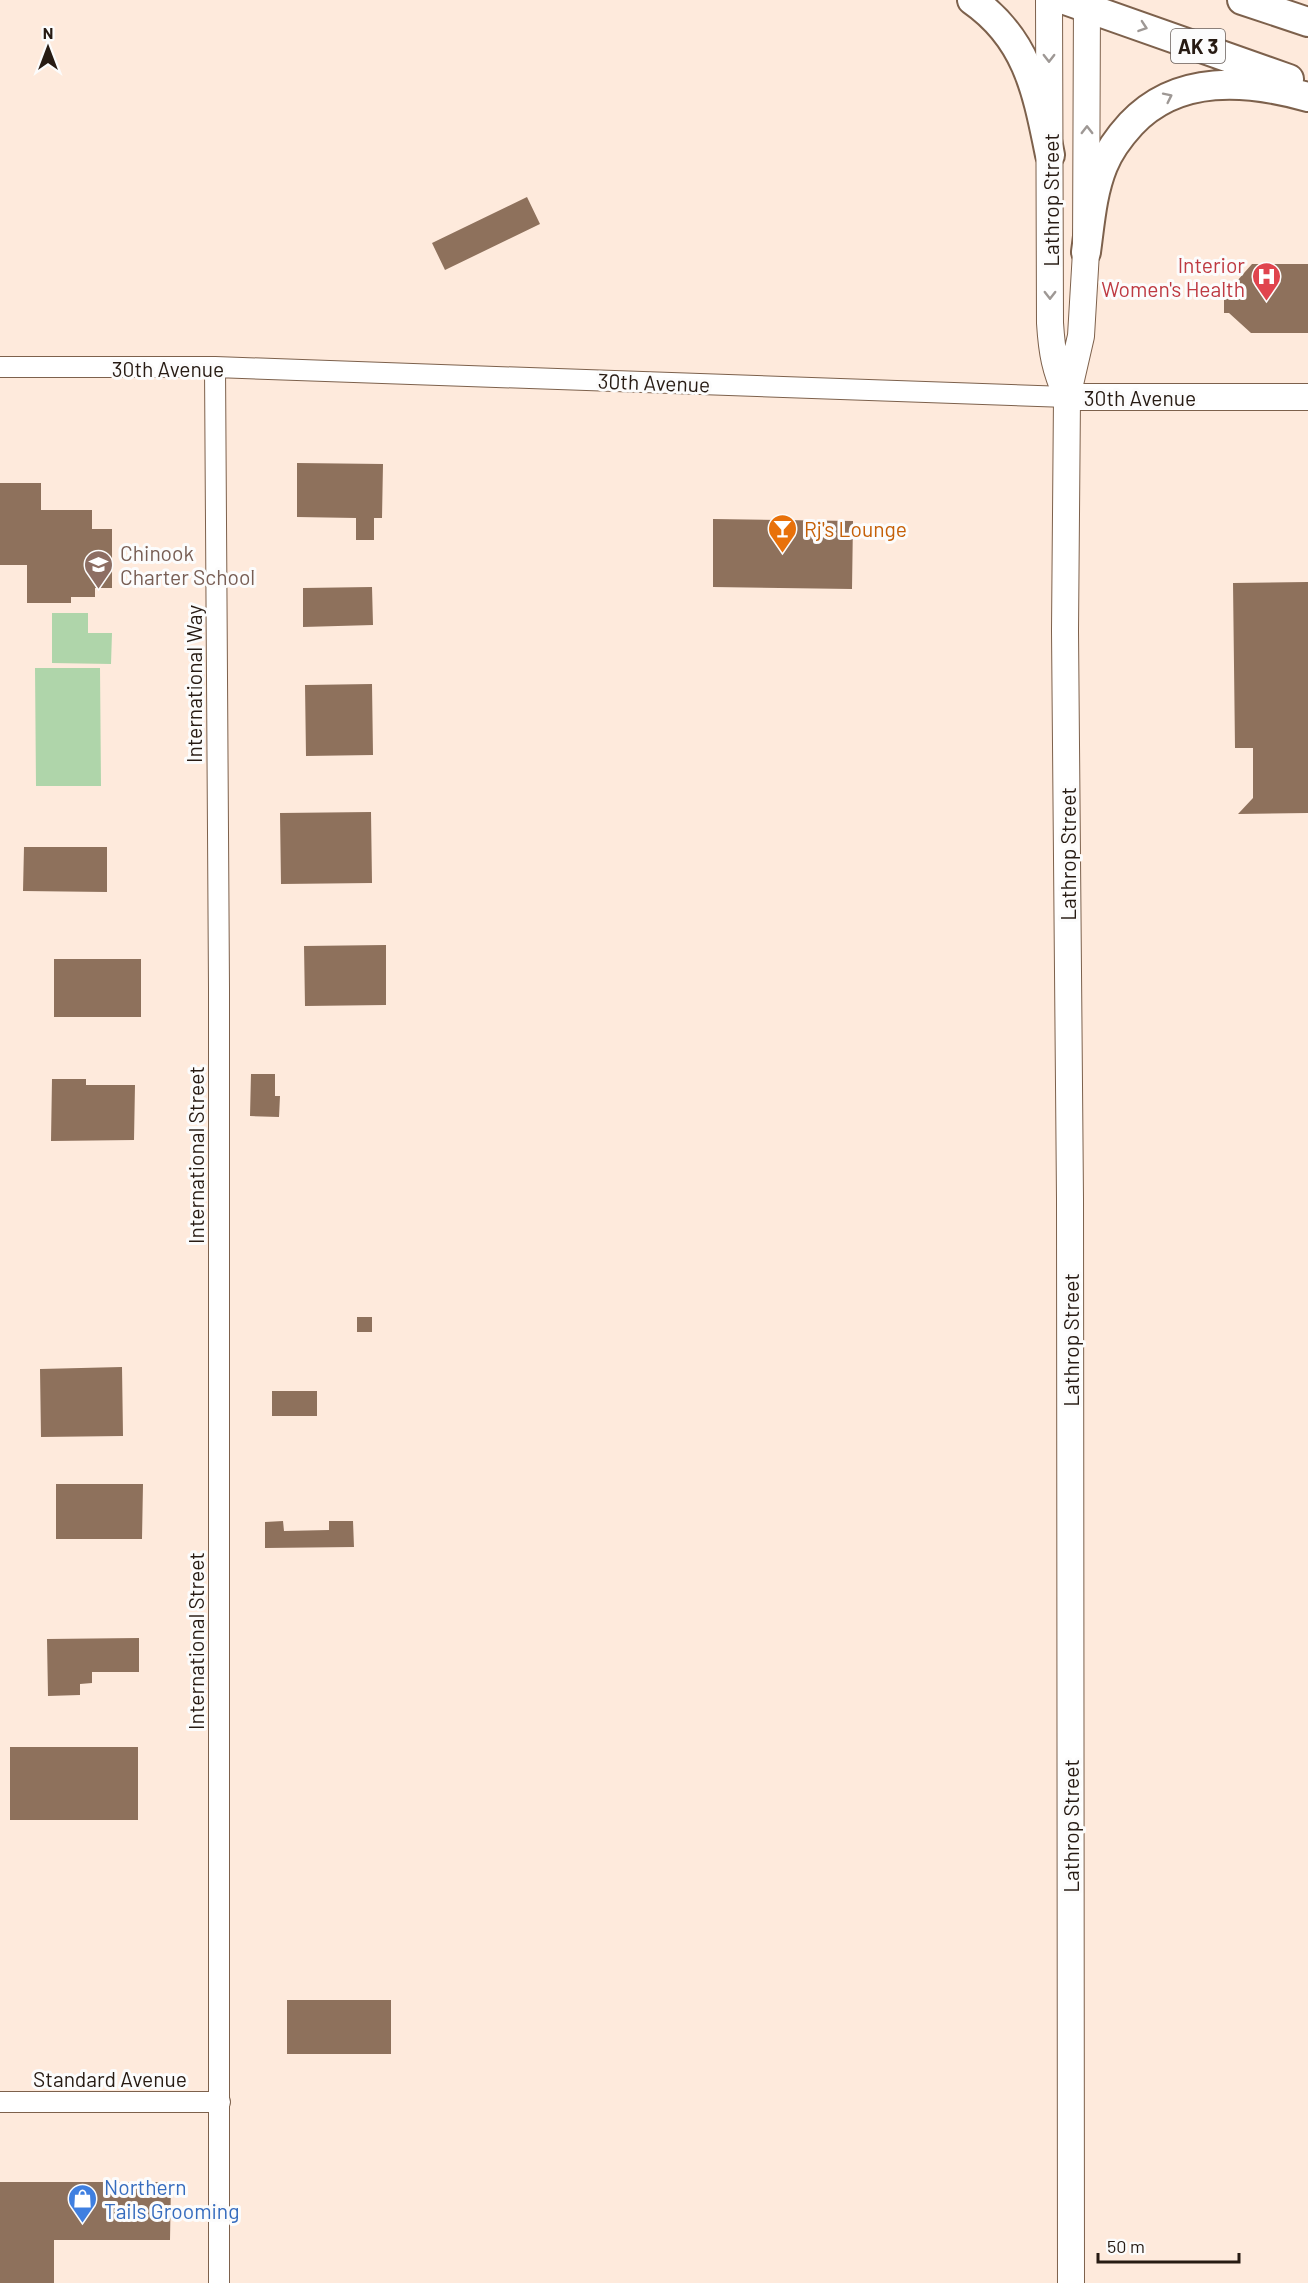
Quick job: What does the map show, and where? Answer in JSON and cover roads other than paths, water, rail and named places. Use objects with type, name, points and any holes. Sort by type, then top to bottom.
[{"type":"highway","points":[[972,0],[1004,28],[1023,57],[1035,90],[1050,155]]},
{"type":"highway","points":[[1242,0],[1308,22]]},
{"type":"highway","points":[[1279,0],[1308,11]]},
{"type":"highway","name":"AK 3","points":[[1080,2],[1308,86]]},
{"type":"highway","points":[[1086,252],[1098,180],[1104,163],[1124,132],[1150,107],[1167,97],[1206,86],[1257,86],[1308,97]]},
{"type":"main road","name":"Lathrop Street","points":[[1049,0],[1052,354],[1067,397]]},
{"type":"main road","name":"Lathrop Street","points":[[1071,2283],[1070,1198],[1065,631],[1067,397],[1082,336],[1086,252],[1080,2]]},
{"type":"main road","name":"30th Avenue","points":[[1067,397],[1308,397]]},
{"type":"street","name":"30th Avenue","points":[[0,367],[215,367],[1067,397]]},
{"type":"street","name":"International Way","points":[[215,367],[219,999]]},
{"type":"street","name":"International Street","points":[[219,999],[219,2283]]},
{"type":"street","name":"Standard Avenue","points":[[0,2102],[220,2102]]},
{"type":"place","name":"Interior Women's Health","points":[[1266,302]]},
{"type":"place","name":"Rj's Lounge","points":[[783,554]]},
{"type":"place","name":"Chinook Charter School","points":[[99,590]]},
{"type":"place","name":"Northern Tails Grooming","points":[[83,2224]]}]
